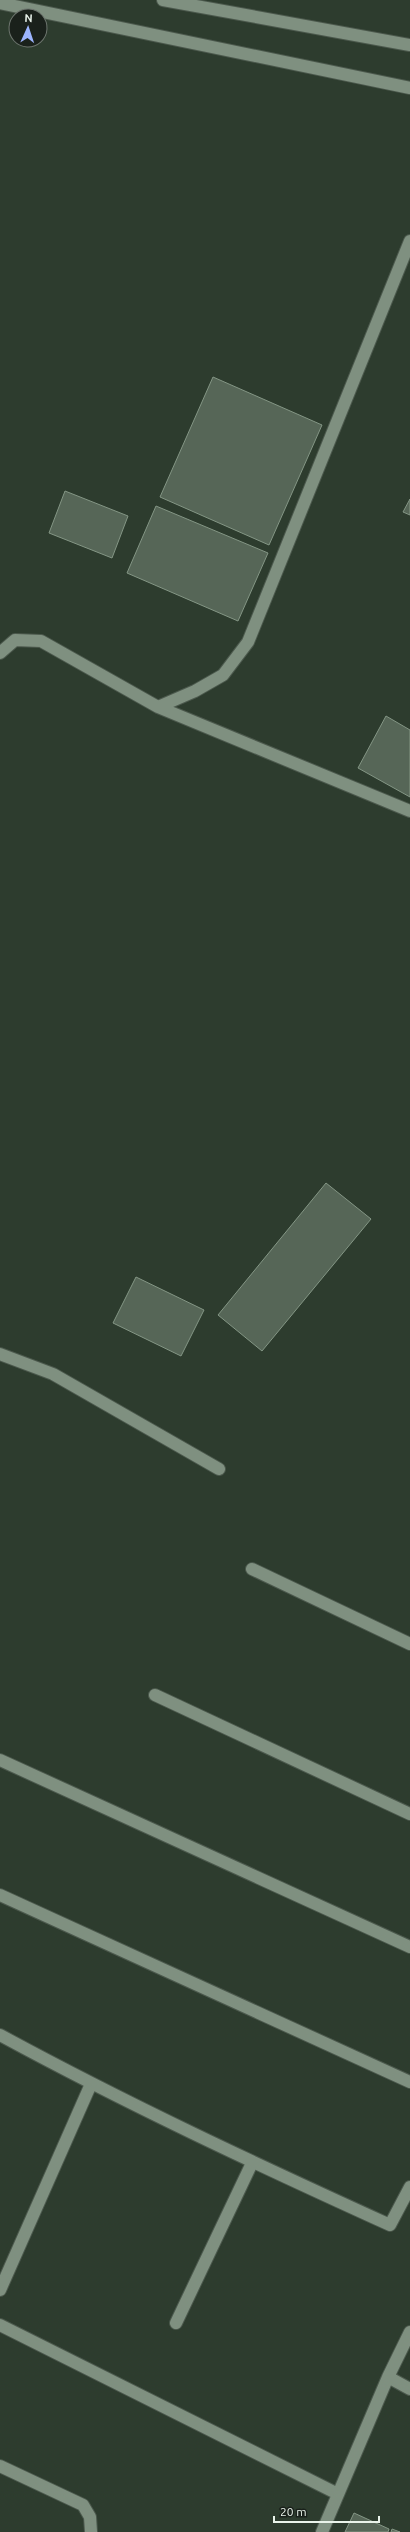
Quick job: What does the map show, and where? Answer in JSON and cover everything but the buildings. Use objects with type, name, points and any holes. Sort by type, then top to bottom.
[{"type":"street","points":[[163,0],[410,45]]},
{"type":"street","points":[[0,3],[410,88]]},
{"type":"street","points":[[158,707],[195,691],[223,675],[248,642],[410,241]]},
{"type":"street","points":[[0,653],[15,640],[40,641],[158,707],[410,812]]},
{"type":"street","points":[[0,1354],[53,1374],[219,1469]]},
{"type":"street","points":[[252,1569],[410,1644]]},
{"type":"street","points":[[155,1695],[410,1814]]},
{"type":"street","points":[[0,1760],[410,1947]]},
{"type":"street","points":[[0,1895],[410,2082]]},
{"type":"street","points":[[0,2035],[91,2084],[252,2163],[390,2225],[410,2187]]},
{"type":"street","points":[[0,2290],[91,2084]]},
{"type":"street","points":[[176,2323],[252,2163]]},
{"type":"street","points":[[0,2325],[338,2494]]},
{"type":"street","points":[[322,2532],[388,2377],[410,2332]]},
{"type":"street","points":[[388,2377],[410,2389]]},
{"type":"street","points":[[0,2466],[83,2506],[90,2518],[91,2532]]}]
